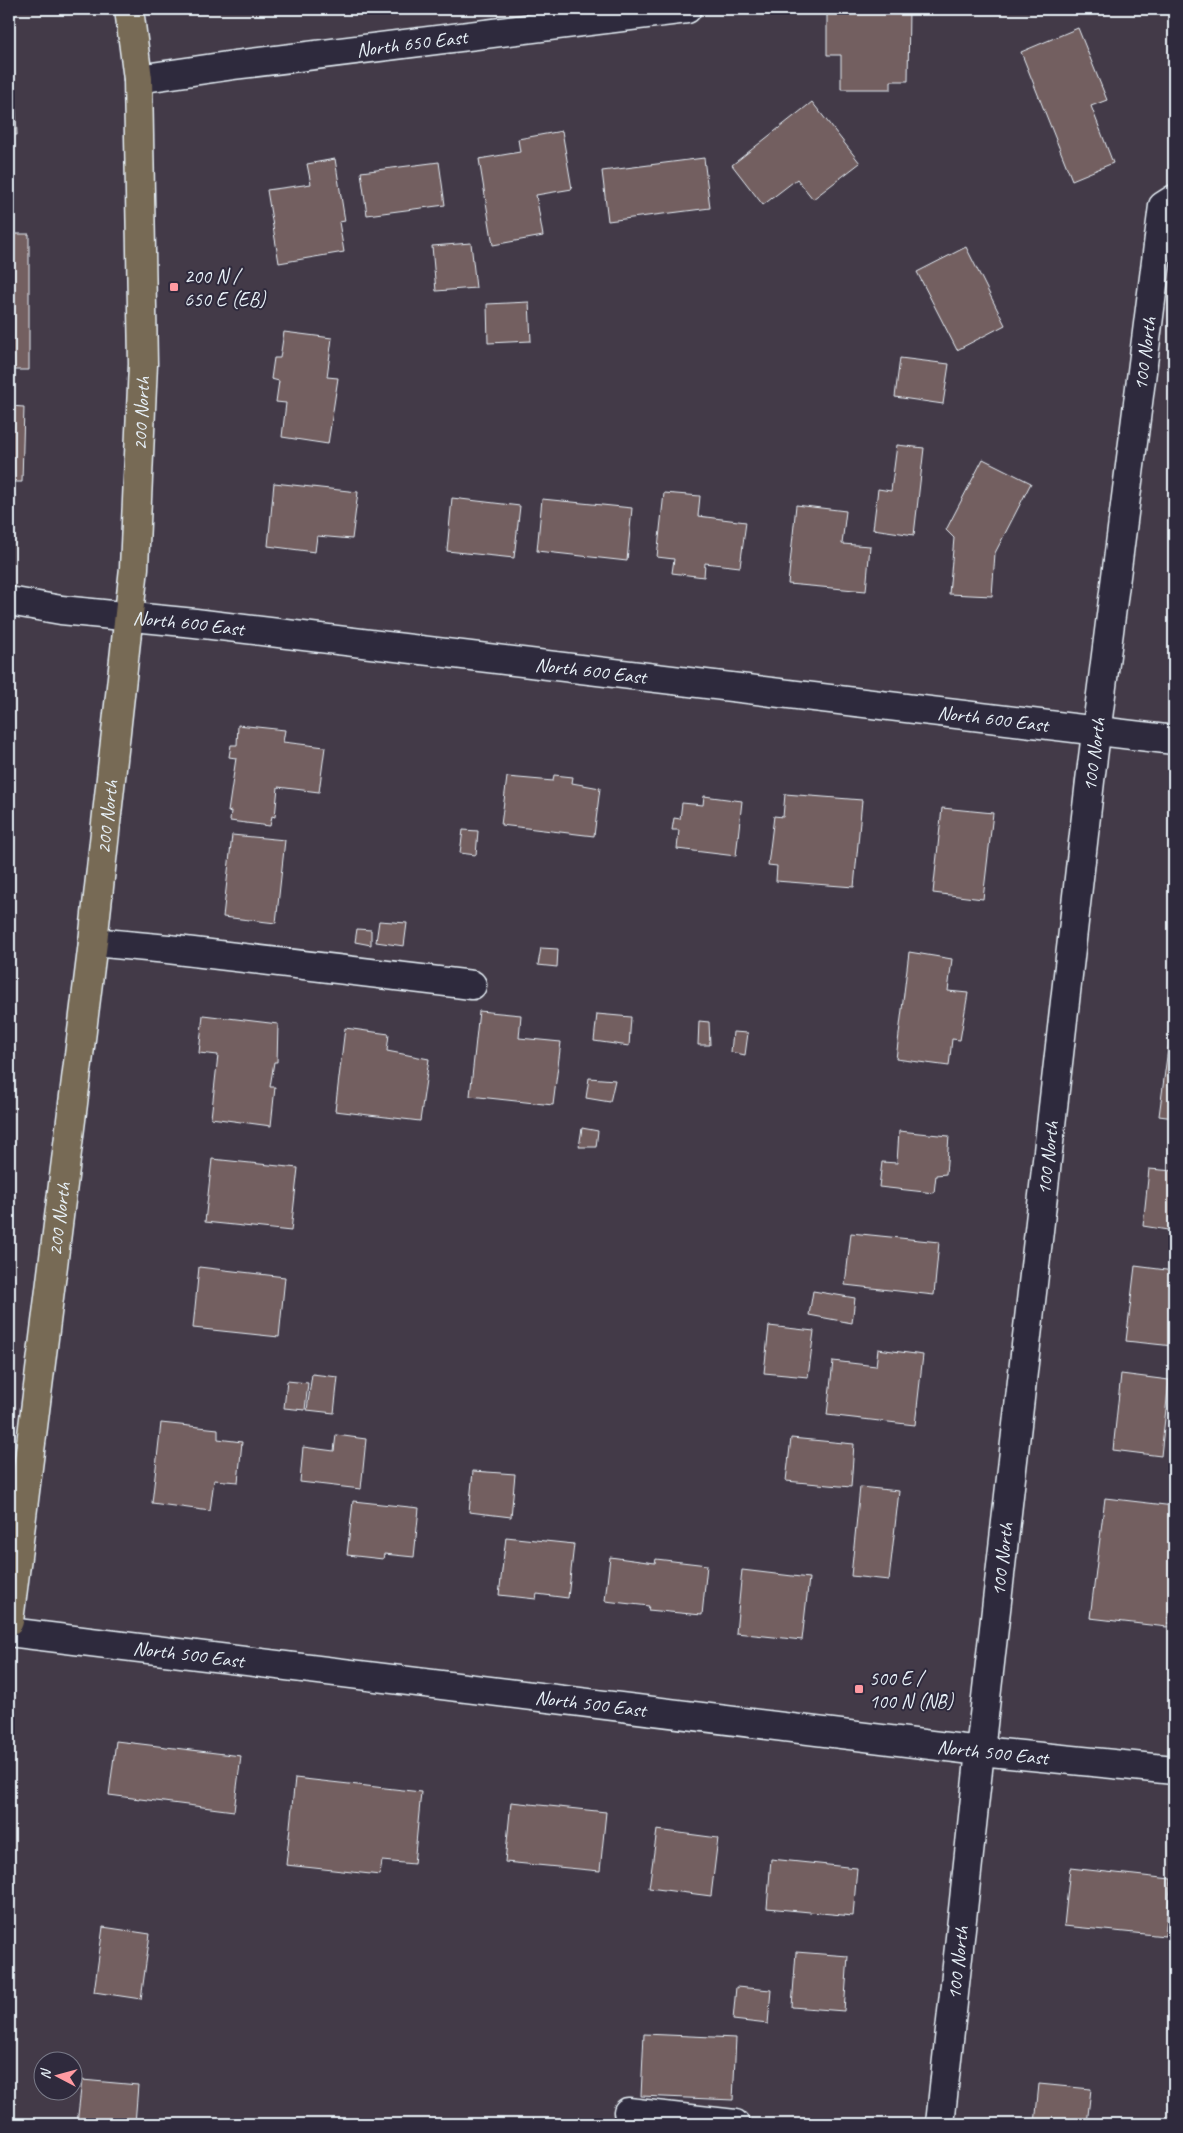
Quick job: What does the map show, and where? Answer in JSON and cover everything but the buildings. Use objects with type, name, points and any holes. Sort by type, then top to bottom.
[{"type":"main road","name":"200 North","points":[[9,1621],[94,942],[134,568],[144,364],[138,79],[129,9]]},
{"type":"street","name":"North 650 East","points":[[138,79],[234,65],[687,9]]},
{"type":"street","name":"100 North","points":[[940,2124],[980,1751],[1096,731],[1163,206],[1174,199]]},
{"type":"street","name":"North 600 East","points":[[9,601],[61,610],[128,616],[1174,740]]},
{"type":"street","points":[[94,942],[168,948],[472,985]]},
{"type":"street","name":"North 500 East","points":[[9,1632],[980,1751],[1174,1770]]},
{"type":"street","points":[[628,2112],[735,2124]]},
{"type":"place","name":"200 N / 650 E (EB)","points":[[174,287]]},
{"type":"place","name":"500 E / 100 N (NB)","points":[[859,1689]]}]
